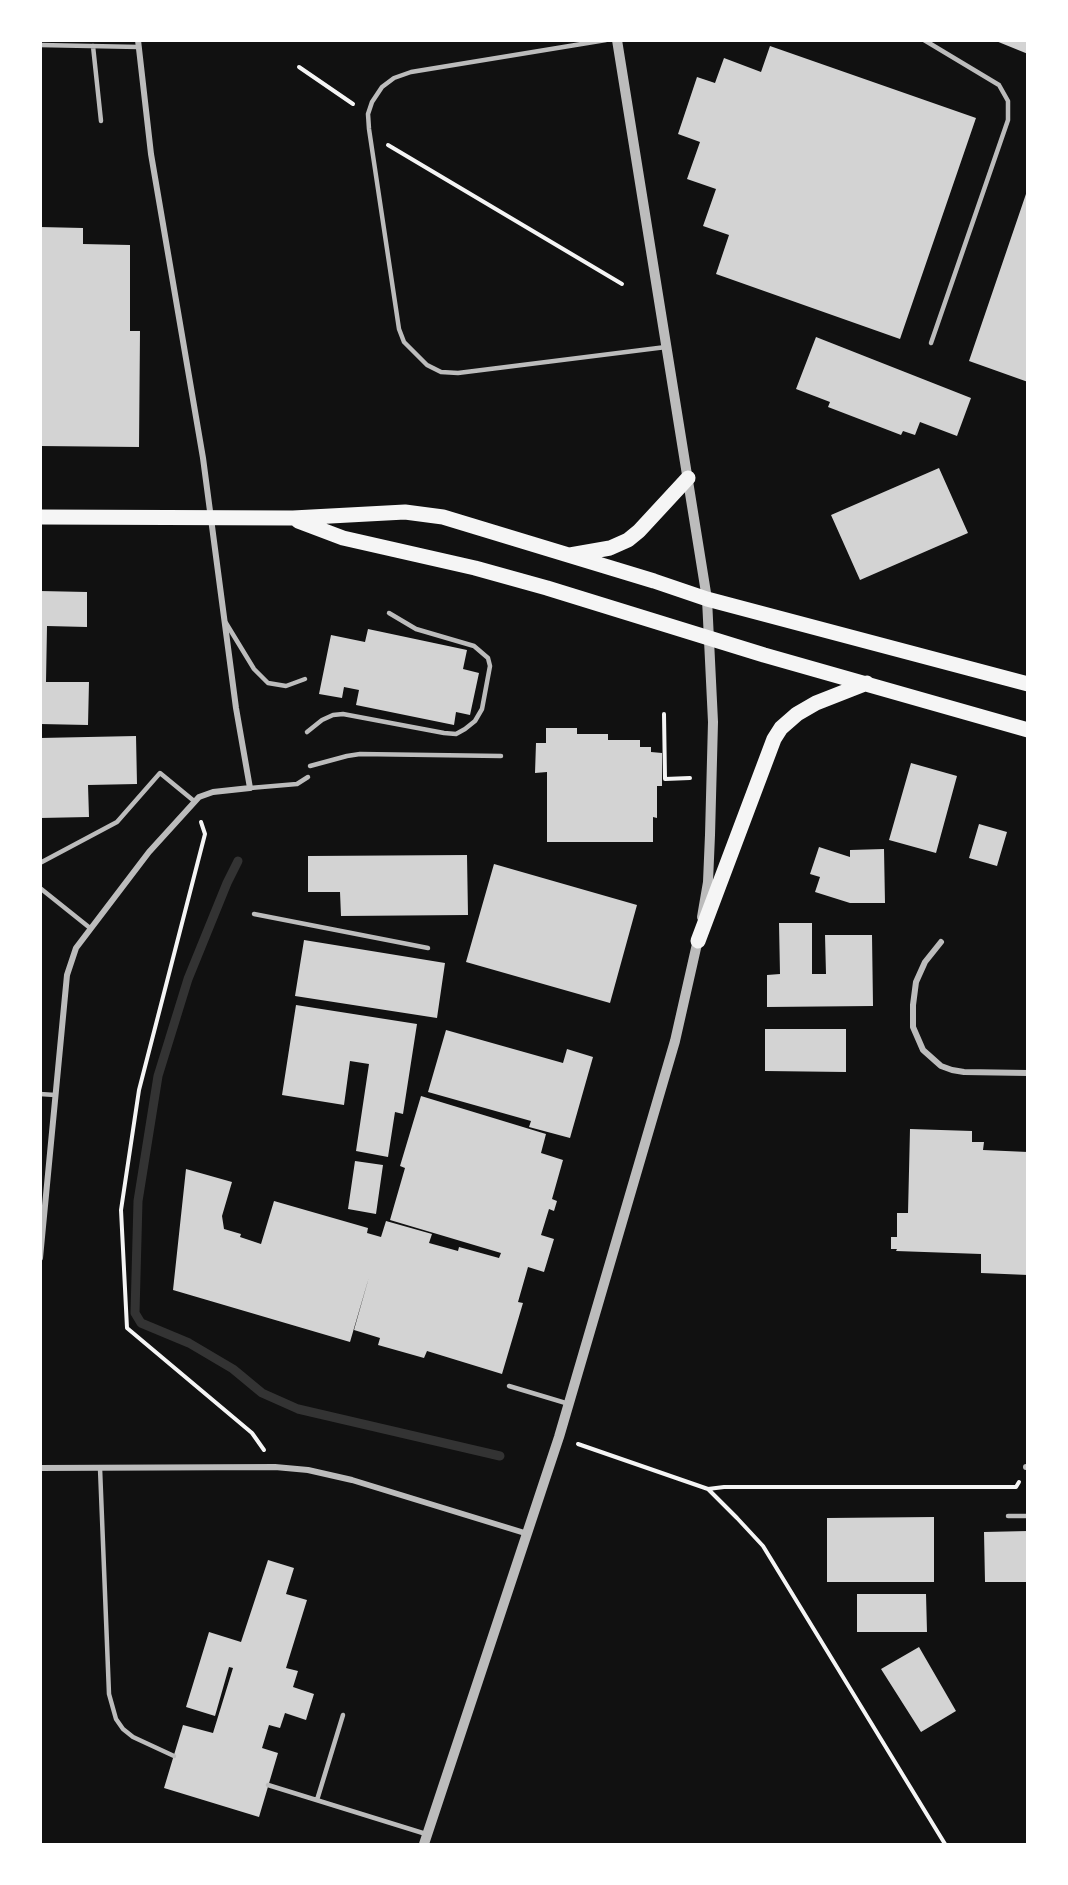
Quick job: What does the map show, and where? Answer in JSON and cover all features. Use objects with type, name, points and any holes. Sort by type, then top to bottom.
[{"type":"main road","points":[[567,556],[610,548],[628,540],[688,478]]},
{"type":"main road","points":[[40,517],[293,518],[405,512],[443,518],[707,599],[1028,684]]},
{"type":"main road","points":[[293,518],[343,538],[475,568],[764,655],[1028,730]]},
{"type":"main road","points":[[698,941],[774,739],[781,728],[796,714],[816,703],[867,683]]},
{"type":"street","points":[[426,1839],[569,1404],[675,1041],[698,941],[708,882],[713,722],[707,599],[617,40]]},
{"type":"street","points":[[40,1258],[67,975],[76,948],[149,852],[194,801],[204,794],[250,788],[236,708],[212,519],[151,154],[138,44]]},
{"type":"street","points":[[941,942],[925,962],[916,982],[913,1027],[923,1050],[931,1059],[952,1070],[1028,1073]]},
{"type":"street","points":[[40,1468],[275,1467],[308,1470],[352,1480],[528,1534]]},
{"type":"lane","points":[[606,40],[411,72],[394,78],[382,87],[372,102],[368,114],[399,329],[404,342],[427,365],[441,372],[458,373],[666,347]]},
{"type":"lane","points":[[924,40],[999,85],[1008,102],[1008,120],[931,343]]},
{"type":"lane","points":[[40,45],[138,44]]},
{"type":"lane","points":[[93,46],[101,121]]},
{"type":"lane","points":[[308,732],[322,720],[343,714],[456,734],[475,721],[482,709],[490,666],[488,658],[474,646],[416,629],[389,613]]},
{"type":"lane","points":[[226,623],[254,669],[268,683],[286,686],[305,679]]},
{"type":"lane","points":[[310,766],[360,754],[501,756]]},
{"type":"lane","points":[[40,863],[117,822],[160,773],[194,801]]},
{"type":"lane","points":[[250,788],[297,784],[308,777]]},
{"type":"lane","points":[[40,888],[90,928]]},
{"type":"lane","points":[[254,914],[428,948]]},
{"type":"lane","points":[[40,1094],[55,1095]]},
{"type":"lane","points":[[508,1386],[569,1404]]},
{"type":"lane","points":[[100,1468],[109,1694],[116,1719],[123,1729],[134,1737],[174,1756]]},
{"type":"lane","points":[[1008,1516],[1028,1516]]},
{"type":"lane","points":[[317,1800],[343,1715]]},
{"type":"lane","points":[[268,1785],[426,1839]]},
{"type":"path","points":[[299,67],[368,114]]},
{"type":"path","points":[[370,136],[402,152],[622,284]]},
{"type":"path","points":[[664,714],[665,779],[690,778]]},
{"type":"path","points":[[194,801],[205,834],[139,1090],[121,1210],[127,1328],[252,1433],[275,1467]]},
{"type":"path","points":[[559,1437],[708,1490],[737,1518],[763,1546],[945,1845]]},
{"type":"path","points":[[708,1490],[724,1487],[1016,1487],[1027,1467]]},
{"type":"building","points":[[996,40],[1028,40],[1028,54],[996,41]]},
{"type":"building","points":[[770,46],[976,118],[900,339],[716,274],[729,235],[703,226],[716,189],[687,179],[700,142],[678,134],[697,77],[715,83],[724,58],[761,72]]},
{"type":"building","points":[[1028,191],[1028,382],[969,361]]},
{"type":"building","points":[[40,227],[83,228],[83,244],[130,245],[130,331],[140,331],[139,447],[40,446]]},
{"type":"building","points":[[816,337],[971,398],[957,436],[920,422],[915,435],[903,431],[901,435],[828,407],[830,402],[796,389]]},
{"type":"building","points":[[939,468],[968,533],[860,580],[831,515]]},
{"type":"building","points":[[40,591],[87,592],[87,627],[47,626],[46,682],[89,682],[88,725],[40,724]]},
{"type":"building","points":[[368,629],[467,650],[463,669],[479,673],[470,715],[456,712],[454,725],[356,705],[359,690],[344,687],[342,698],[319,694],[331,635],[365,642]]},
{"type":"building","points":[[546,728],[577,728],[577,734],[608,734],[608,740],[640,740],[640,747],[651,747],[651,752],[662,753],[662,786],[657,786],[657,818],[653,817],[653,842],[547,842],[547,772],[535,773],[536,743],[546,743]]},
{"type":"building","points":[[136,736],[137,784],[88,785],[89,817],[40,818],[40,738]]},
{"type":"building","points":[[911,763],[957,776],[936,853],[889,840]]},
{"type":"building","points":[[979,824],[1007,832],[997,866],[969,858]]},
{"type":"building","points":[[819,847],[850,857],[850,850],[884,849],[885,903],[850,903],[815,892],[820,877],[810,874]]},
{"type":"building","points":[[467,855],[468,915],[341,916],[340,892],[308,892],[308,856]]},
{"type":"building","points":[[494,864],[637,905],[610,1003],[466,962]]},
{"type":"building","points":[[779,923],[812,923],[812,974],[826,974],[825,935],[872,935],[873,1006],[767,1007],[767,975],[780,974]]},
{"type":"building","points":[[304,940],[445,963],[437,1018],[295,996]]},
{"type":"building","points":[[296,1005],[417,1024],[403,1114],[395,1112],[388,1157],[356,1151],[369,1064],[350,1061],[344,1105],[282,1095]]},
{"type":"building","points":[[765,1029],[846,1029],[846,1072],[765,1071]]},
{"type":"building","points":[[446,1030],[563,1063],[567,1049],[593,1057],[570,1138],[529,1127],[531,1121],[428,1092]]},
{"type":"building","points":[[421,1096],[546,1134],[541,1153],[563,1160],[552,1199],[557,1201],[554,1211],[549,1209],[541,1235],[554,1239],[544,1272],[528,1267],[518,1302],[523,1303],[502,1374],[427,1351],[424,1358],[378,1345],[380,1338],[354,1330],[369,1277],[350,1342],[173,1290],[186,1169],[232,1182],[222,1216],[224,1229],[261,1244],[274,1201],[368,1228],[367,1233],[381,1237],[386,1221],[432,1234],[429,1243],[458,1251],[459,1247],[499,1258],[501,1253],[390,1220],[405,1168],[400,1166]]},
{"type":"building","points":[[910,1129],[972,1131],[972,1142],[984,1142],[983,1150],[1028,1152],[1028,1275],[981,1273],[981,1254],[891,1249],[891,1237],[897,1237],[897,1213],[908,1213]]},
{"type":"building","points":[[355,1161],[383,1165],[376,1214],[348,1209]]},
{"type":"building","points":[[934,1517],[934,1582],[827,1582],[827,1518]]},
{"type":"building","points":[[1028,1531],[1028,1582],[985,1582],[984,1532]]},
{"type":"building","points":[[268,1560],[294,1568],[286,1594],[307,1600],[286,1668],[298,1671],[293,1687],[314,1694],[306,1720],[285,1713],[280,1728],[269,1725],[262,1748],[278,1753],[259,1817],[164,1788],[183,1725],[213,1733],[233,1668],[229,1667],[215,1716],[186,1707],[209,1632],[241,1642]]},
{"type":"building","points":[[857,1594],[926,1594],[927,1632],[857,1632]]},
{"type":"building","points":[[919,1647],[956,1711],[921,1732],[881,1669]]},
{"type":"waterway","points":[[238,861],[188,979],[158,1076],[138,1201],[135,1313],[141,1323],[189,1343],[233,1369],[262,1393],[298,1409],[500,1456]]}]
